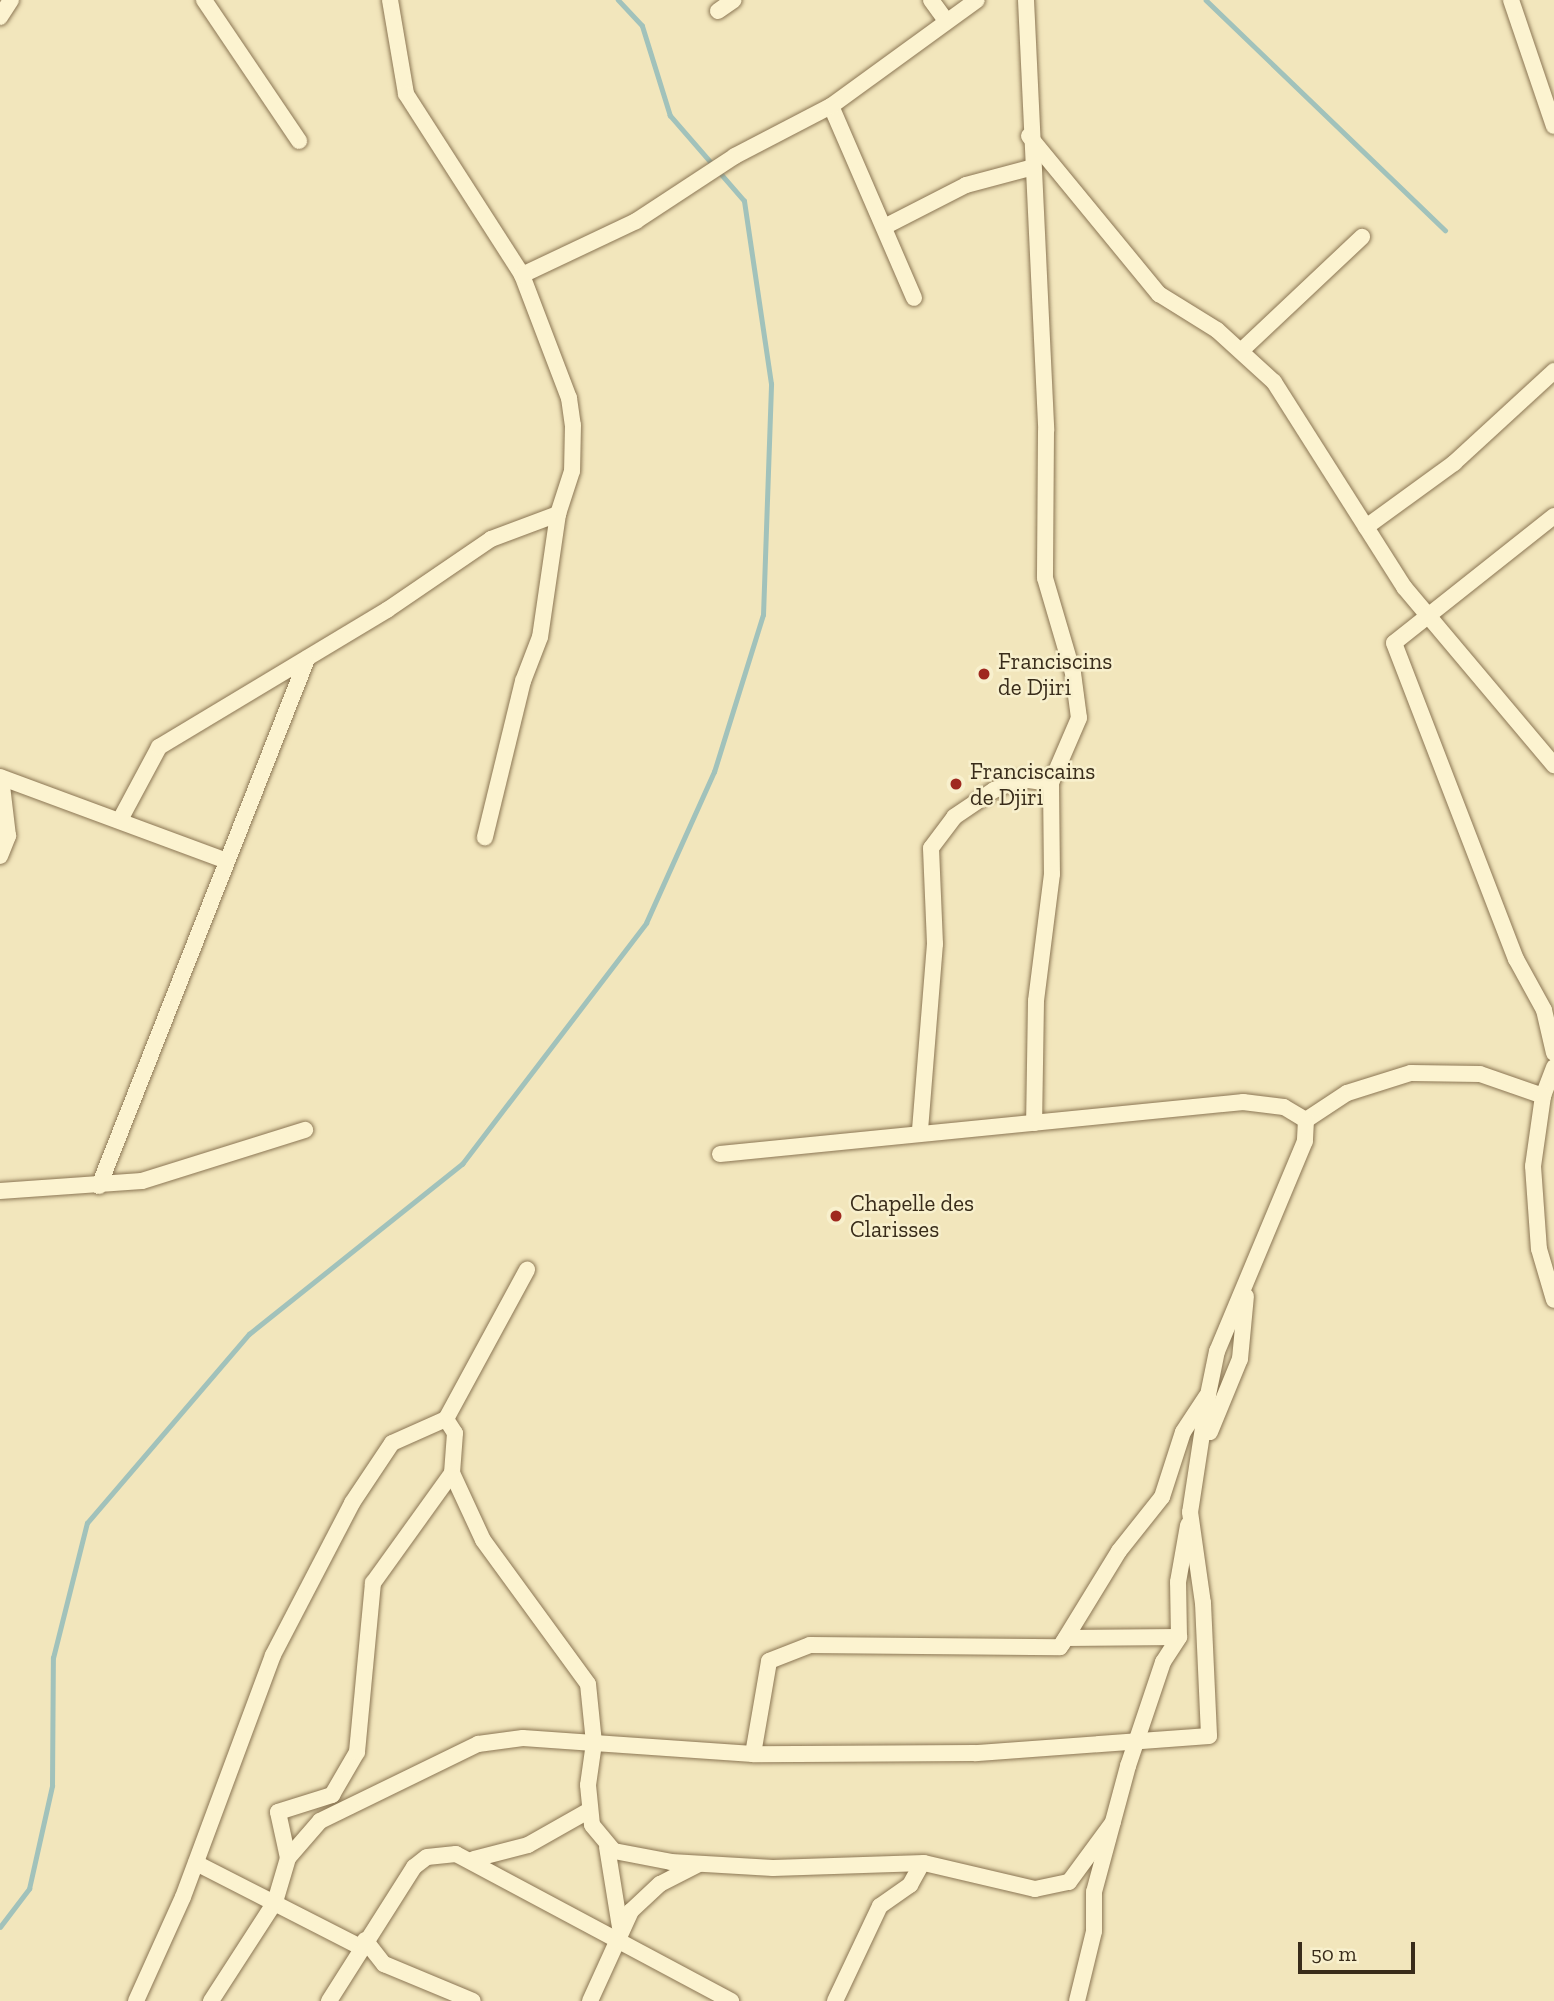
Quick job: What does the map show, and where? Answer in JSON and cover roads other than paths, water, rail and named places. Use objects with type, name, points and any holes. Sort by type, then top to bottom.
[{"type":"street","points":[[0,17],[11,0]]},
{"type":"street","points":[[204,0],[299,141]]},
{"type":"street","points":[[390,0],[406,94],[522,275],[569,398],[572,471],[558,514],[540,637],[523,681],[485,836]]},
{"type":"street","points":[[718,11],[734,0]]},
{"type":"street","points":[[931,0],[946,21]]},
{"type":"street","points":[[522,275],[636,221],[736,156],[831,106],[976,0]]},
{"type":"street","points":[[1027,0],[1030,168],[1046,431],[1045,578],[1073,673],[1079,718],[1051,783],[1052,874],[1036,1001],[1034,1124]]},
{"type":"street","points":[[1511,0],[1554,127]]},
{"type":"street","points":[[831,106],[886,226],[914,298]]},
{"type":"street","points":[[1029,136],[1160,294],[1242,350],[1296,411],[1366,527],[1429,618],[1554,765]]},
{"type":"street","points":[[886,226],[966,186],[1030,168]]},
{"type":"street","points":[[1242,350],[1362,237]]},
{"type":"street","points":[[1366,527],[1454,463],[1554,371]]},
{"type":"street","points":[[121,818],[159,747],[307,659],[491,539],[558,514]]},
{"type":"street","points":[[1554,516],[1429,618],[1394,643],[1516,959],[1544,1010],[1554,1053]]},
{"type":"street","points":[[99,1186],[224,860],[307,659]]},
{"type":"street","points":[[0,856],[8,836],[0,777],[121,818],[224,860]]},
{"type":"street","points":[[920,1130],[935,944],[931,848],[954,817],[994,790],[1021,779],[1051,783]]},
{"type":"street","points":[[1554,1067],[1543,1096],[1533,1166],[1539,1249],[1554,1300]]},
{"type":"street","points":[[1306,1119],[1347,1093],[1411,1073],[1480,1074],[1543,1096]]},
{"type":"street","points":[[720,1154],[920,1130],[1034,1124],[1242,1102],[1284,1107],[1306,1119]]},
{"type":"street","points":[[1077,2001],[1094,1931],[1094,1892],[1113,1822],[1163,1662],[1179,1637],[1178,1582],[1217,1352],[1247,1287],[1305,1141],[1306,1119]]},
{"type":"street","points":[[0,1191],[99,1186],[180,1172],[305,1130]]},
{"type":"street","points":[[136,2001],[196,1863],[273,1654],[352,1503],[392,1443],[446,1419],[527,1270]]},
{"type":"street","points":[[1202,1451],[1240,1359],[1247,1287]]},
{"type":"street","points":[[1060,1647],[1119,1551],[1163,1497],[1183,1432],[1208,1395]]},
{"type":"street","points":[[446,1419],[455,1433],[452,1473],[483,1540],[588,1684],[594,1743],[588,1811],[607,1847],[618,1932]]},
{"type":"street","points":[[288,1858],[278,1812],[332,1795],[356,1752],[373,1583],[452,1473]]},
{"type":"street","points":[[211,2001],[275,1902],[288,1858],[320,1821],[478,1744],[523,1738],[753,1754],[1135,1745],[1205,1738],[1210,1732],[1190,1512]]},
{"type":"street","points":[[1060,1647],[1066,1638],[1179,1637]]},
{"type":"street","points":[[753,1754],[766,1670],[778,1656],[810,1645],[1060,1647]]},
{"type":"street","points":[[474,1860],[528,1845],[567,1817],[588,1811]]},
{"type":"street","points":[[607,1847],[702,1863],[921,1865],[1047,1889],[1069,1882],[1113,1822]]},
{"type":"street","points":[[329,2001],[364,1944],[426,1857],[456,1854],[474,1860],[618,1932],[731,2001]]},
{"type":"street","points":[[196,1863],[364,1944],[384,1964],[473,2001]]},
{"type":"street","points":[[590,2001],[618,1932],[647,1894],[702,1863]]},
{"type":"street","points":[[835,2001],[880,1906],[910,1885],[921,1865]]},
{"type":"waterway","points":[[0,1927],[29,1889],[52,1786],[53,1658],[87,1523],[249,1334],[462,1164],[646,923],[714,772],[763,615],[771,384],[744,201],[670,116],[642,26],[618,0]]},
{"type":"waterway","points":[[1206,0],[1445,230]]},
{"type":"place","name":"Franciscins de Djiri","points":[[984,674]]},
{"type":"place","name":"Franciscains de Djiri","points":[[956,784]]},
{"type":"place","name":"Chapelle des Clarisses","points":[[836,1216]]}]
